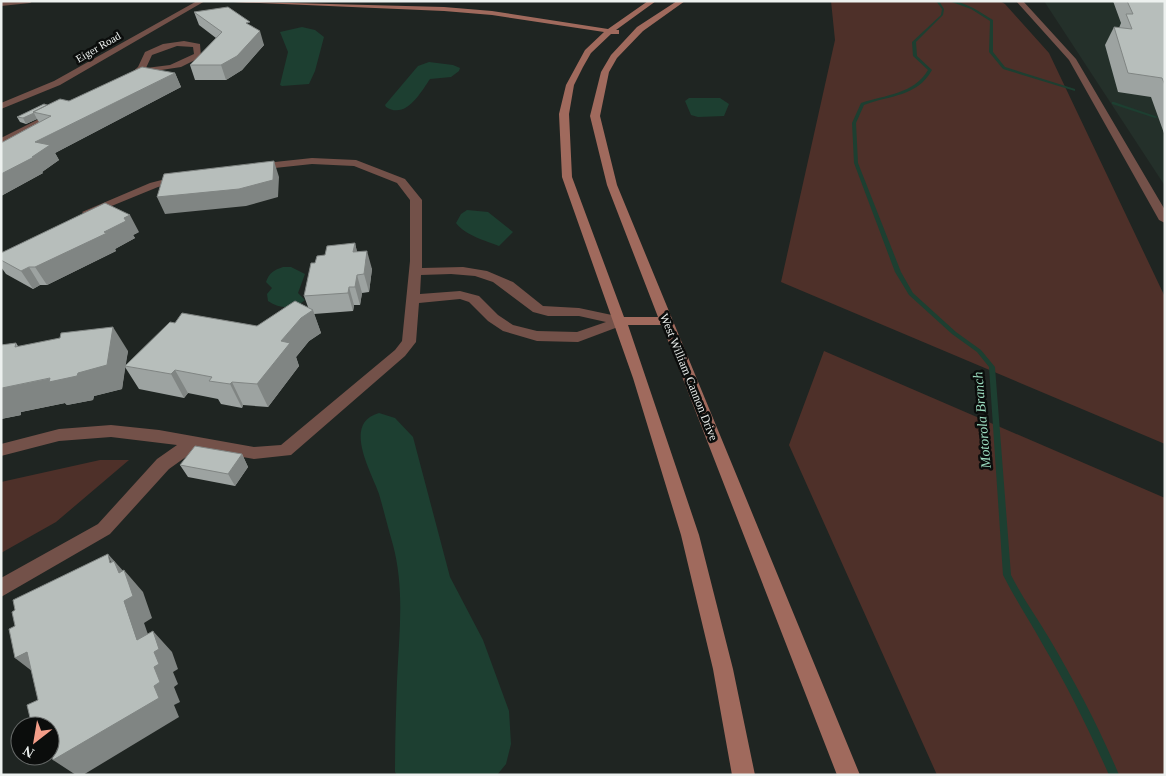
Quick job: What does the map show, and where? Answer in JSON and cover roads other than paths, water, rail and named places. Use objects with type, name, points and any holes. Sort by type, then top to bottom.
[{"type":"main road","points":[[214,1],[444,9],[613,28]]},
{"type":"main road","points":[[385,1],[492,6],[636,32]]},
{"type":"main road","points":[[653,1],[613,28],[588,52],[570,85],[564,114],[567,177],[620,322],[690,535],[723,669],[744,775]]},
{"type":"main road","name":"West William Cannon Drive","points":[[682,1],[636,32],[614,57],[605,72],[595,116],[612,185],[849,775]]},
{"type":"main road","points":[[620,322],[666,321]]},
{"type":"street","points":[[1,4],[30,1]]},
{"type":"street","name":"Eiger Road","points":[[1,106],[64,79],[202,1]]},
{"type":"street","points":[[1019,1],[1072,60],[1165,220]]},
{"type":"street","points":[[120,83],[139,72],[168,70],[184,64],[198,55],[197,46],[187,42],[176,42],[160,48],[148,54],[147,60],[139,72]]},
{"type":"street","points":[[1,142],[52,116]]},
{"type":"street","points":[[1,450],[59,435],[111,431],[159,436],[254,453],[285,451],[400,353],[409,342],[415,272],[416,200],[401,181],[356,163],[312,161],[244,168]]},
{"type":"street","points":[[79,217],[104,204],[154,185],[192,176]]},
{"type":"street","points":[[415,272],[462,270],[484,275],[507,285],[522,299],[538,309],[556,313],[578,312],[620,322]]},
{"type":"street","points":[[413,299],[460,295],[474,299],[493,318],[508,328],[537,336],[578,337],[620,322]]},
{"type":"street","points":[[1,588],[104,529],[163,464],[193,443]]},
{"type":"waterway","name":"Motorola Branch","points":[[937,1],[943,9],[942,15],[914,42],[915,56],[930,70],[918,85],[900,93],[862,104],[854,123],[856,163],[898,272],[911,294],[954,333],[979,351],[992,367],[1007,575],[1073,690],[1114,775]]},
{"type":"waterway","points":[[950,1],[972,8],[992,21],[991,52],[1004,68],[1074,90]]},
{"type":"waterway","points":[[1113,103],[1156,117]]}]
